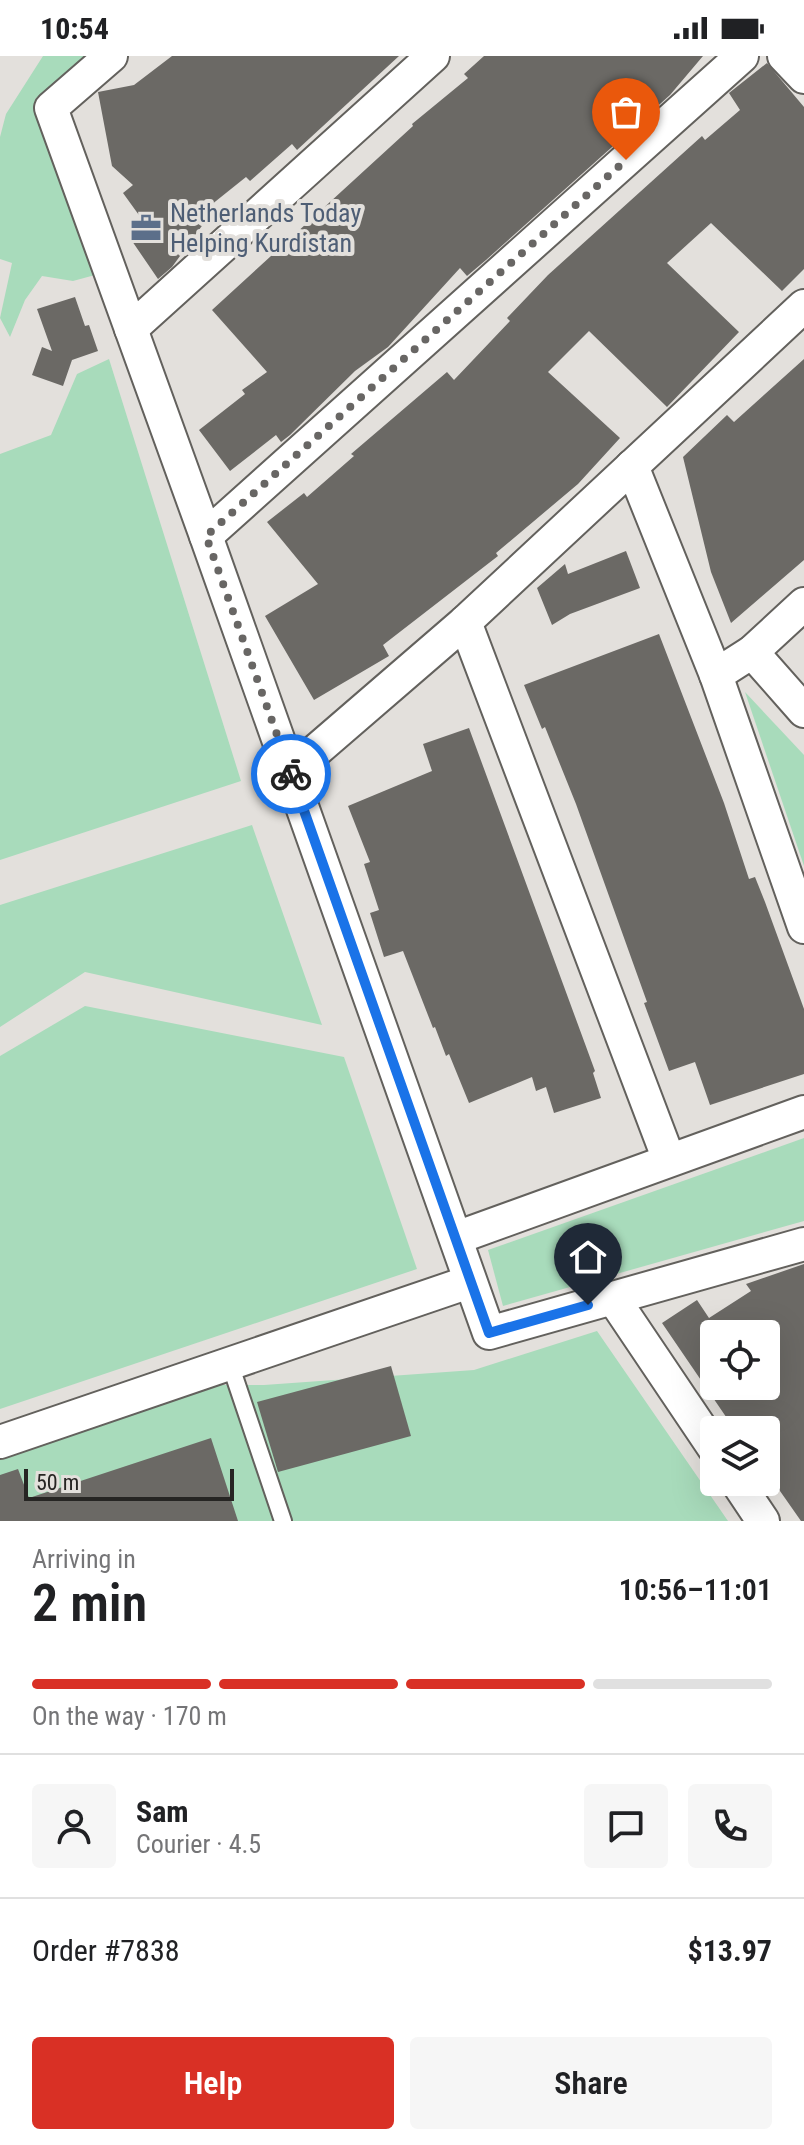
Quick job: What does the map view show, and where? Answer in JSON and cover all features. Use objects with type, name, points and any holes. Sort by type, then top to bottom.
[{"type":"street","points":[[111,56],[51,108],[489,1333],[804,1244]]},
{"type":"street","points":[[131,329],[433,56]]},
{"type":"street","points":[[206,536],[742,56]]},
{"type":"street","points":[[784,56],[804,77]]},
{"type":"street","points":[[290,773],[465,622],[804,306]]},
{"type":"street","points":[[632,466],[716,675],[804,927]]},
{"type":"street","points":[[716,675],[752,652],[804,604]]},
{"type":"street","points":[[465,622],[669,1160]]},
{"type":"street","points":[[752,652],[804,711]]},
{"type":"street","points":[[456,1238],[804,1112]]},
{"type":"street","points":[[0,1442],[469,1282]]},
{"type":"street","points":[[613,1298],[700,1427]]},
{"type":"street","points":[[746,1496],[763,1521]]},
{"type":"lane","points":[[230,1364],[283,1521]]},
{"type":"green space","points":[[43,56],[91,56],[35,99],[38,118],[95,275],[73,281],[42,276],[25,300],[10,337],[0,318],[12,263],[0,259],[0,137],[6,114]]},
{"type":"green space","points":[[109,359],[241,781],[0,860],[0,454],[51,435],[77,374]]},
{"type":"green space","points":[[745,692],[804,755],[804,866]]},
{"type":"green space","points":[[252,825],[322,1025],[85,972],[0,1027],[0,905]]},
{"type":"green space","points":[[85,1006],[344,1057],[417,1269],[0,1409],[0,1056]]},
{"type":"green space","points":[[804,1138],[804,1221],[503,1306],[488,1250]]},
{"type":"green space","points":[[597,1331],[700,1480],[700,1496],[711,1496],[728,1521],[0,1521],[0,1457],[206,1385],[264,1385],[474,1370]]},
{"type":"building","points":[[172,56],[399,56],[297,150],[292,144],[250,181],[246,177],[196,217],[204,223],[172,267],[158,279],[132,241],[149,229],[123,193],[133,185],[112,166],[98,92],[134,85]]},
{"type":"building","points":[[484,56],[703,56],[670,95],[486,260],[467,276],[460,268],[388,347],[355,371],[290,435],[281,442],[276,435],[230,471],[199,430],[245,394],[242,390],[267,372],[212,310],[412,124],[468,78],[464,74]]},
{"type":"building","points":[[767,63],[804,107],[804,269],[782,291],[711,223],[667,263],[739,332],[667,407],[589,331],[548,372],[620,438],[578,484],[496,553],[498,556],[383,645],[389,656],[314,700],[265,616],[318,584],[267,522],[304,493],[307,497],[354,456],[351,454],[447,372],[454,380],[548,275],[702,136],[705,140],[740,110],[729,93]]},
{"type":"building","points":[[75,297],[98,351],[72,360],[63,386],[32,375],[42,347],[52,351],[37,309]]},
{"type":"building","points":[[804,359],[804,560],[731,623],[711,572],[683,457],[727,415],[734,422]]},
{"type":"building","points":[[626,551],[640,588],[570,614],[552,625],[537,588],[565,564],[568,574]]},
{"type":"building","points":[[659,634],[724,803],[749,879],[755,877],[804,1009],[804,1074],[710,1105],[695,1062],[669,1071],[576,804],[545,727],[542,729],[524,685]]},
{"type":"building","points":[[469,728],[595,1071],[601,1098],[554,1113],[546,1087],[536,1091],[532,1077],[469,1103],[449,1054],[446,1056],[433,1028],[403,951],[384,957],[370,913],[379,910],[364,864],[370,862],[348,806],[432,771],[423,744]]},
{"type":"building","points":[[804,1264],[804,1521],[780,1491],[780,1416],[725,1416],[715,1400],[780,1400],[780,1320],[700,1320],[700,1379],[662,1323],[697,1300],[709,1318],[751,1291],[746,1284]]},
{"type":"building","points":[[391,1366],[411,1436],[278,1472],[257,1402]]},
{"type":"building","points":[[211,1438],[238,1521],[0,1521],[0,1475],[18,1469],[29,1498]]},
{"type":"way so far","points":[[291,774],[206,536],[626,160]]},
{"type":"place","name":"Netherlands Today Helping Kurdistan","points":[[146,228]]},
{"type":"route","points":[[291,774],[489,1333],[588,1305]]}]
